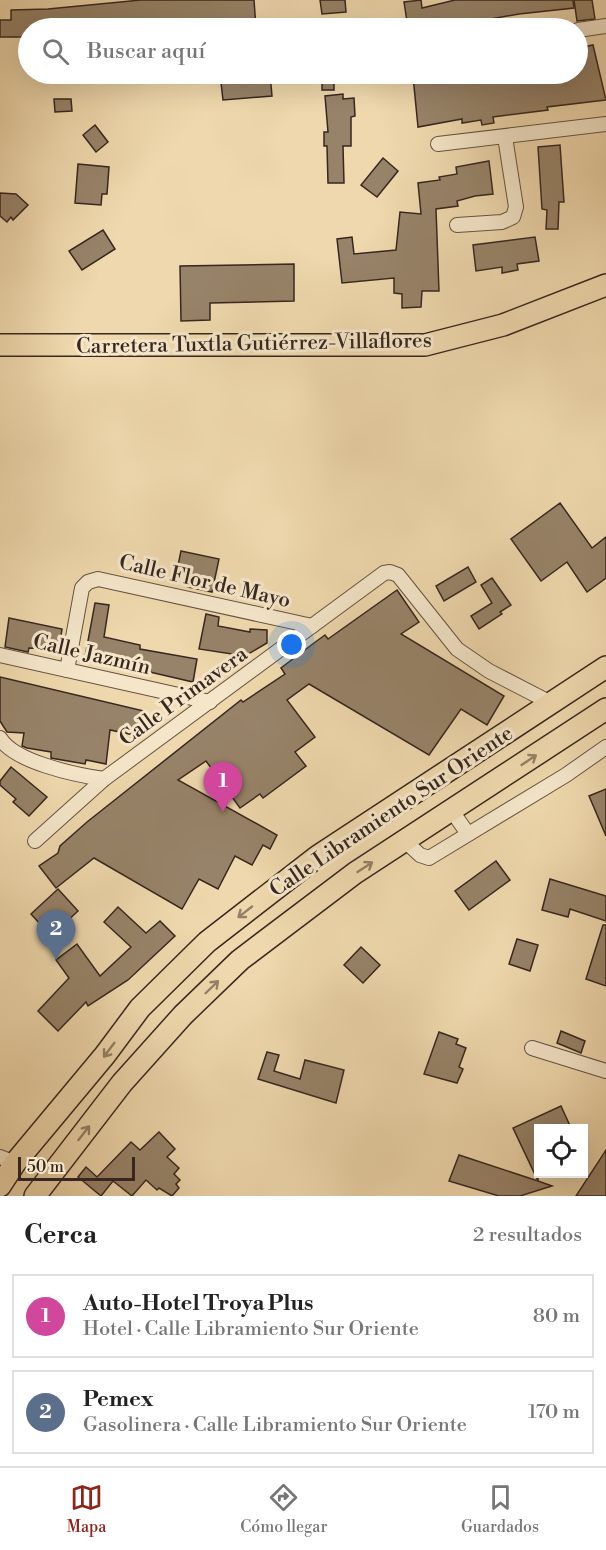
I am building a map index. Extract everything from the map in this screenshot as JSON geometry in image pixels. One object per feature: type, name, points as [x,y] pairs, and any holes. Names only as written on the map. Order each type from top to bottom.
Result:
[{"type":"main road","name":"Carretera Tuxtla Gutiérrez-Villaflores","points":[[0,345],[425,345],[504,325],[606,285]]},
{"type":"main road","name":"Calle Libramiento Sur Oriente","points":[[0,1186],[8,1160],[105,1054],[140,1008],[207,942],[318,856],[606,667]]},
{"type":"main road","name":"Calle Libramiento Sur Oriente","points":[[35,1196],[122,1083],[183,1015],[240,960],[356,873],[606,709]]},
{"type":"street","points":[[588,29],[606,26]]},
{"type":"street","points":[[438,144],[606,124]]},
{"type":"street","points":[[457,225],[502,222],[513,218],[516,207],[505,137]]},
{"type":"street","name":"Calle Primavera","points":[[35,841],[104,779],[384,573],[390,572],[398,575],[457,650],[551,703]]},
{"type":"street","name":"Calle Flor de Mayo","points":[[67,670],[82,588],[88,582],[98,579],[312,626]]},
{"type":"street","name":"Calle Jazmín","points":[[0,655],[210,702]]},
{"type":"street","points":[[0,738],[3,744],[24,758],[104,779]]},
{"type":"street","points":[[405,841],[420,855],[429,858],[566,776],[606,747]]},
{"type":"street","points":[[452,811],[468,834]]},
{"type":"street","points":[[532,1048],[606,1071]]},
{"type":"building","points":[[141,0],[254,0],[255,18],[18,18],[18,37],[0,37],[0,20],[11,20],[11,10],[48,9]]},
{"type":"building","points":[[320,0],[345,0],[346,12],[322,14]]},
{"type":"building","points":[[421,0],[422,8],[455,0],[573,0],[574,8],[497,18],[406,18],[404,2]]},
{"type":"building","points":[[574,0],[592,0],[595,19],[577,18]]},
{"type":"building","points":[[593,45],[606,100],[547,107],[548,110],[493,117],[494,123],[482,125],[481,120],[462,123],[462,119],[418,127],[414,84],[588,84],[588,46]]},
{"type":"building","points":[[221,84],[271,84],[272,96],[223,100]]},
{"type":"building","points":[[322,84],[334,84],[334,90],[322,90]]},
{"type":"building","points":[[343,94],[343,99],[354,98],[355,116],[351,117],[351,146],[343,146],[344,183],[328,183],[327,146],[324,146],[324,132],[328,132],[325,96]]},
{"type":"building","points":[[54,99],[71,99],[72,111],[55,112]]},
{"type":"building","points":[[95,125],[108,142],[96,152],[83,135]]},
{"type":"building","points":[[560,145],[564,202],[559,202],[558,229],[546,229],[547,210],[542,209],[538,147]]},
{"type":"building","points":[[383,158],[398,171],[377,197],[361,185]]},
{"type":"building","points":[[489,161],[493,194],[457,201],[458,206],[436,209],[439,291],[422,291],[421,307],[402,308],[402,294],[394,293],[394,278],[342,283],[337,239],[352,237],[354,254],[396,250],[400,212],[421,214],[418,183],[440,180],[439,177],[457,174],[456,167]]},
{"type":"building","points":[[78,164],[109,167],[107,194],[102,194],[101,205],[75,203]]},
{"type":"building","points":[[0,193],[16,194],[28,205],[13,220],[11,217],[7,222],[0,216]]},
{"type":"building","points":[[103,230],[115,249],[82,270],[69,251]]},
{"type":"building","points":[[535,237],[539,261],[517,264],[518,270],[502,273],[502,267],[476,271],[473,245]]},
{"type":"building","points":[[294,264],[294,301],[210,303],[210,320],[181,321],[180,266]]},
{"type":"building","points":[[560,503],[592,548],[606,537],[606,578],[587,592],[567,562],[541,581],[511,539]]},
{"type":"building","points":[[181,551],[219,559],[212,592],[188,587],[190,573],[177,570]]},
{"type":"building","points":[[468,567],[476,582],[444,601],[436,586]]},
{"type":"building","points":[[492,578],[511,605],[479,629],[471,616],[492,603],[481,585]]},
{"type":"building","points":[[397,590],[419,622],[401,634],[504,696],[487,725],[461,709],[429,755],[309,684],[287,700],[315,737],[295,752],[306,766],[263,798],[260,794],[240,808],[206,761],[178,780],[277,835],[270,849],[263,845],[252,865],[235,856],[218,889],[199,879],[182,909],[94,858],[56,888],[39,866],[58,853],[60,846],[87,822],[241,700],[243,702],[285,674],[281,668],[314,643],[325,635],[328,639]]},
{"type":"building","points":[[95,603],[109,605],[104,637],[140,645],[140,649],[197,659],[193,682],[85,657]]},
{"type":"building","points":[[206,614],[219,617],[218,626],[250,632],[250,629],[267,630],[267,643],[245,656],[199,649]]},
{"type":"building","points":[[9,618],[62,629],[59,650],[29,648],[28,652],[5,647]]},
{"type":"building","points":[[0,677],[144,711],[139,736],[110,730],[106,764],[86,760],[85,764],[51,758],[51,752],[22,746],[24,733],[7,732],[0,721]]},
{"type":"building","points":[[11,767],[47,797],[29,816],[13,802],[16,799],[0,785],[0,781]]},
{"type":"building","points":[[606,789],[606,836],[589,796]]},
{"type":"building","points":[[496,861],[510,880],[469,910],[455,891]]},
{"type":"building","points":[[550,879],[606,896],[606,921],[570,909],[568,917],[542,910]]},
{"type":"building","points":[[58,889],[78,911],[51,936],[31,914]]},
{"type":"building","points":[[118,907],[146,933],[160,921],[175,936],[128,980],[88,1006],[86,1002],[58,1031],[38,1011],[69,978],[56,960],[77,944],[100,976],[131,947],[104,922]]},
{"type":"building","points":[[603,925],[606,925],[606,986],[586,979]]},
{"type":"building","points":[[517,939],[538,945],[530,971],[509,964]]},
{"type":"building","points":[[361,947],[380,965],[363,983],[344,965]]},
{"type":"building","points":[[561,1031],[585,1041],[581,1053],[557,1043]]},
{"type":"building","points":[[439,1032],[458,1039],[456,1044],[466,1048],[459,1067],[463,1069],[457,1083],[424,1074]]},
{"type":"building","points":[[267,1052],[279,1055],[274,1071],[300,1079],[305,1060],[344,1070],[336,1103],[258,1079]]},
{"type":"building","points":[[561,1106],[569,1124],[534,1124],[534,1173],[513,1128]]},
{"type":"building","points":[[159,1132],[175,1149],[167,1157],[179,1168],[174,1174],[180,1180],[176,1184],[179,1188],[172,1196],[159,1188],[157,1190],[146,1180],[132,1196],[113,1181],[101,1196],[78,1177],[86,1167],[97,1177],[131,1142],[140,1150]]},
{"type":"building","points":[[606,1150],[606,1196],[576,1196]]},
{"type":"building","points":[[459,1155],[552,1186],[520,1196],[499,1196],[449,1181]]},
{"type":"place","name":"Auto-Hotel Troya Plus","points":[[223,812]]},
{"type":"place","name":"Pemex","points":[[56,960]]}]
